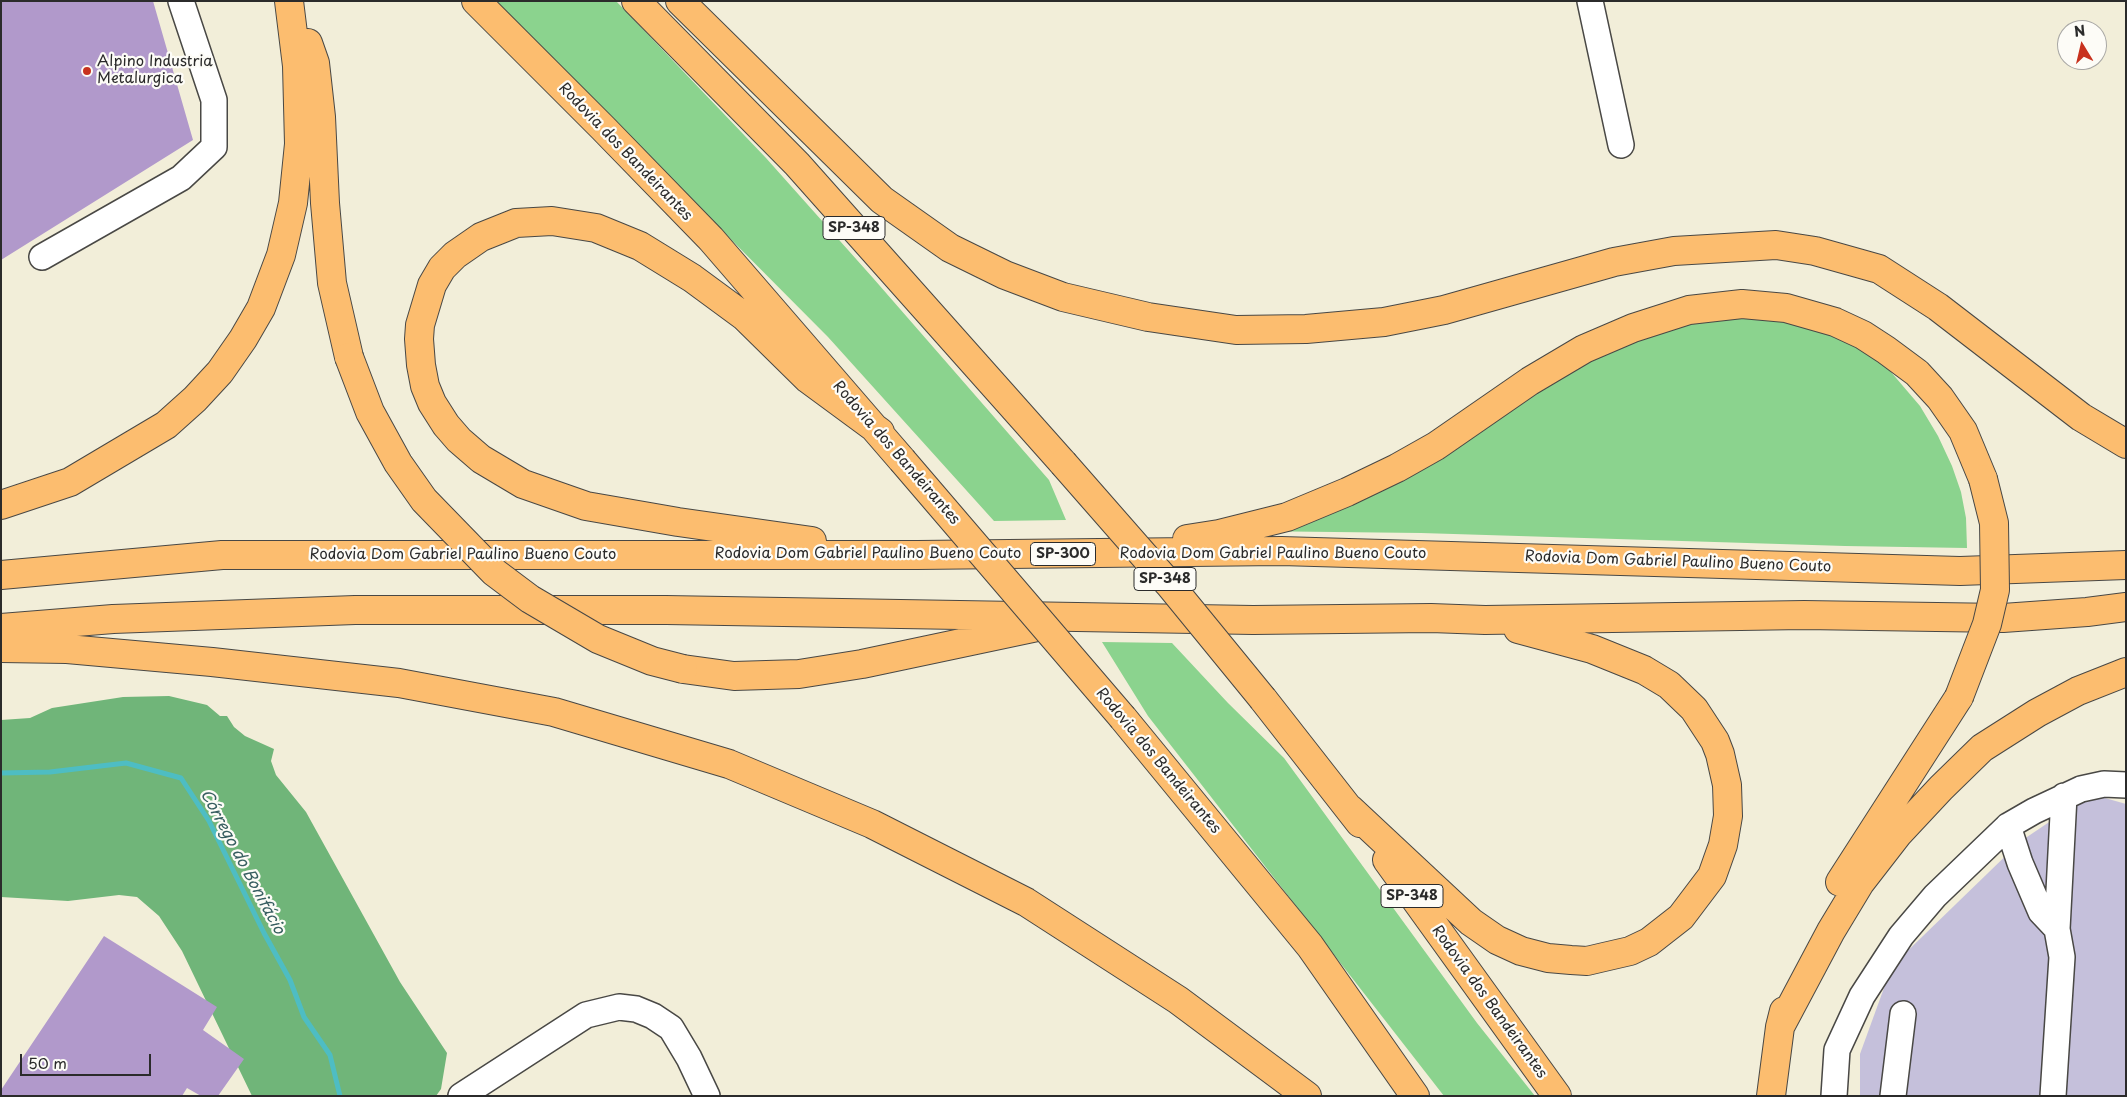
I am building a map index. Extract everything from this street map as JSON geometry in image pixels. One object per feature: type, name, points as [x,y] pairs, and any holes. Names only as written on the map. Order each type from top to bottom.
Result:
[{"type":"highway","points":[[1,504],[70,482],[166,425],[195,399],[220,372],[243,339],[261,308],[281,255],[293,203],[299,144],[297,66],[289,1]]},
{"type":"highway","points":[[293,1],[315,63],[323,141],[332,283],[349,357],[370,412],[398,463],[424,500],[494,572],[538,604],[598,639],[645,659],[683,669],[734,676],[799,674],[862,664],[1089,616]]},
{"type":"highway","name":"Rodovia dos Bandeirantes","points":[[476,1],[711,239],[880,432],[1123,718],[1310,946],[1415,1096]]},
{"type":"highway","name":"Rodovia dos Bandeirantes","points":[[636,1],[797,164],[1169,584],[1350,809],[1475,985],[1557,1096]]},
{"type":"highway","points":[[680,1],[882,200],[950,248],[1005,275],[1064,297],[1148,318],[1236,330],[1306,329],[1384,322],[1444,310],[1614,262],[1665,253],[1776,245],[1815,251],[1880,269],[1938,306],[2081,417],[2126,444]]},
{"type":"highway","points":[[880,432],[808,379],[745,317],[692,278],[640,246],[596,228],[552,221],[516,223],[481,237],[455,255],[442,268],[432,286],[420,325],[420,365],[425,386],[432,403],[459,440],[481,459],[523,484],[586,506],[668,521],[918,555]]},
{"type":"highway","points":[[1068,554],[1219,534],[1286,517],[1347,492],[1397,468],[1436,446],[1530,381],[1584,349],[1633,328],[1689,310],[1742,304],[1786,308],[1835,322],[1863,335],[1886,350],[1917,374],[1940,398],[1963,431],[1984,479],[1994,523],[1995,590],[1987,624],[1959,697],[1841,880],[1794,975],[1780,1027],[1771,1096]]},
{"type":"highway","name":"Rodovia Dom Gabriel Paulino Bueno Couto","points":[[1,575],[222,555],[918,555],[1281,551],[1960,571],[2126,565]]},
{"type":"highway","points":[[1,628],[132,618],[355,610],[666,610],[1253,620],[1430,618],[1485,620],[1804,615],[2003,618],[2087,612],[2126,607]]},
{"type":"highway","points":[[1350,809],[1471,922],[1497,940],[1521,951],[1548,958],[1587,961],[1630,951],[1649,942],[1665,931],[1681,917],[1696,899],[1712,876],[1723,846],[1728,816],[1727,785],[1720,754],[1694,708],[1668,685],[1644,670],[1592,649],[1485,620]]},
{"type":"highway","points":[[1,648],[96,652],[399,683],[554,712],[729,764],[872,824],[1026,902],[1178,1000],[1307,1096]]},
{"type":"highway","points":[[1780,1027],[1831,931],[1860,883],[1898,834],[1941,788],[1982,748],[2078,691],[2126,672]]},
{"type":"street","points":[[42,258],[181,178],[214,147],[214,100],[180,1]]},
{"type":"street","points":[[1590,1],[1621,145]]},
{"type":"street","points":[[1834,1096],[1837,1050],[1862,996],[1901,936],[1935,896],[2008,826],[2064,796],[2089,787],[2104,784],[2126,785]]},
{"type":"street","points":[[2053,1096],[2062,957],[2057,929],[2064,796]]},
{"type":"street","points":[[2008,826],[2020,863],[2041,912],[2057,929]]},
{"type":"street","points":[[461,1096],[586,1015],[619,1007],[636,1009],[653,1016],[671,1028],[689,1058],[707,1096]]},
{"type":"street","points":[[1893,1096],[1904,1014]]},
{"type":"shaded area","points":[[2091,794],[2126,804],[2126,1096],[1860,1096],[1860,1054],[1892,966],[2021,841]]},
{"type":"green space","points":[[494,1],[616,1],[766,158],[1049,480],[1066,520],[994,521],[828,337]]},
{"type":"green space","points":[[1709,311],[1820,323],[1885,365],[1920,406],[1938,436],[1952,466],[1961,492],[1966,518],[1967,548],[1421,533],[1248,531],[1558,370]]},
{"type":"green space","points":[[1102,642],[1172,643],[1228,703],[1284,758],[1477,1023],[1535,1096],[1444,1096],[1148,716]]},
{"type":"green space","points":[[169,696],[207,705],[220,716],[227,716],[234,727],[245,736],[274,749],[271,761],[276,775],[306,812],[400,982],[447,1053],[441,1089],[436,1096],[252,1096],[182,951],[159,916],[137,897],[119,895],[68,901],[1,897],[1,720],[30,718],[52,708],[123,697]]},
{"type":"building","name":"Alpino Industria Metalurgica","points":[[1,1],[153,1],[193,140],[1,260]]},
{"type":"building","points":[[104,936],[217,1007],[203,1030],[244,1059],[218,1096],[201,1096],[187,1088],[182,1096],[1,1096],[1,1090]]},
{"type":"waterway","name":"Córrego do Bonifácio","points":[[1,773],[50,772],[126,763],[181,778],[209,821],[264,933],[290,980],[304,1017],[330,1055],[340,1096]]},
{"type":"place","name":"Alpino Industria Metalurgica","points":[[87,71]]}]
